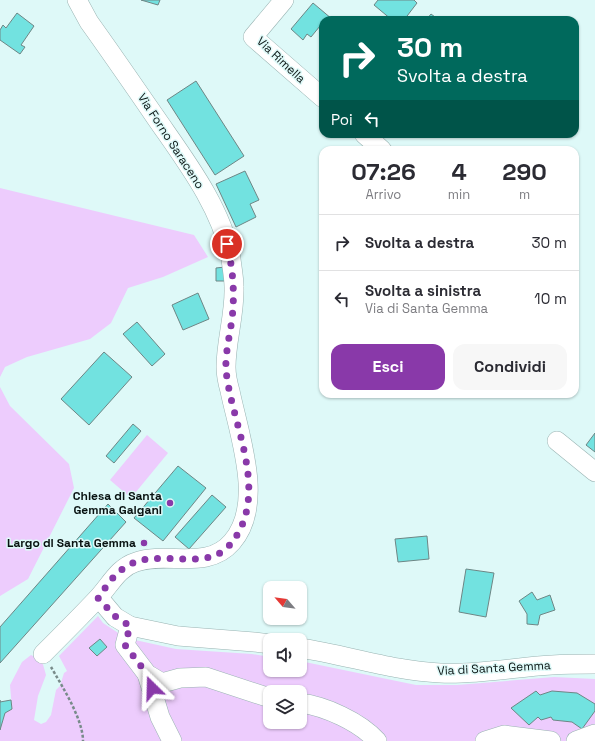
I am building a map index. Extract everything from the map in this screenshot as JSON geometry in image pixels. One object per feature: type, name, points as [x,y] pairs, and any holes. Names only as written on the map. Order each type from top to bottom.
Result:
[{"type":"street","name":"Via Forno Saraceno","points":[[43,654],[98,598],[119,572],[131,564],[156,558],[202,559],[214,556],[223,551],[233,541],[241,528],[246,513],[248,498],[248,474],[226,369],[234,287],[230,258],[222,230],[210,203],[188,164],[90,22],[77,0]]},
{"type":"street","name":"Via Rimella","points":[[284,0],[253,37],[319,95]]},
{"type":"street","points":[[368,138],[378,146]]},
{"type":"street","points":[[557,441],[595,472]]},
{"type":"street","points":[[98,598],[116,617],[130,626],[178,636],[263,643]]},
{"type":"street","points":[[130,626],[125,645],[147,674],[160,717],[172,741]]},
{"type":"street","name":"Via di Santa Gemma","points":[[307,649],[381,665],[440,673],[510,669],[553,664],[595,664]]},
{"type":"street","points":[[147,674],[162,683],[180,678],[206,677],[263,696]]},
{"type":"street","points":[[307,705],[342,717],[357,725],[377,741]]},
{"type":"street","points":[[576,741],[595,734]]},
{"type":"street","points":[[485,741],[504,735],[551,741]]},
{"type":"path","points":[[43,654],[71,701],[83,734],[82,741]]},
{"type":"shaded area","points":[[0,188],[194,235],[208,257],[163,277],[128,288],[111,323],[90,339],[27,357],[5,367],[0,377]]},
{"type":"shaded area","points":[[0,387],[10,406],[69,464],[74,488],[28,579],[0,596]]},
{"type":"shaded area","points":[[147,435],[168,453],[131,498],[110,480]]},
{"type":"shaded area","points":[[98,616],[103,623],[126,638],[176,649],[263,656],[263,677],[307,677],[307,662],[416,685],[457,685],[554,677],[595,679],[595,741],[0,741],[0,730],[5,713],[12,709],[10,685],[22,662],[31,655],[42,661],[46,675],[38,696],[34,720],[41,724],[46,722],[51,715],[56,690],[60,686],[64,673],[67,671],[59,656]]},
{"type":"building","points":[[141,0],[160,0],[158,5]]},
{"type":"building","points":[[378,0],[414,0],[417,3],[407,16],[387,16],[374,5]]},
{"type":"building","points":[[313,3],[328,16],[319,16],[319,27],[311,37],[307,34],[303,40],[291,29]]},
{"type":"building","points":[[17,13],[34,26],[21,45],[25,47],[20,54],[0,40],[0,30],[3,25],[6,28]]},
{"type":"building","points":[[196,81],[244,156],[215,175],[167,100]]},
{"type":"building","points":[[245,171],[259,200],[250,204],[256,217],[236,227],[216,184]]},
{"type":"building","points":[[225,267],[226,281],[216,281],[216,268]]},
{"type":"building","points":[[198,293],[209,319],[183,330],[172,305]]},
{"type":"building","points":[[137,322],[165,354],[152,366],[123,334]]},
{"type":"building","points":[[104,352],[132,377],[89,425],[61,399]]},
{"type":"building","points":[[133,424],[141,431],[114,463],[106,456]]},
{"type":"building","points":[[595,433],[595,452],[586,445]]},
{"type":"building","name":"Chiesa di Santa Gemma Galgani","points":[[178,466],[206,488],[163,541],[134,518]]},
{"type":"building","points":[[212,495],[226,507],[189,549],[175,537]]},
{"type":"building","points":[[108,504],[126,522],[0,663],[0,627]]},
{"type":"building","points":[[427,536],[429,559],[398,562],[395,539]]},
{"type":"building","points":[[466,569],[494,573],[486,617],[459,612]]},
{"type":"building","points":[[532,592],[537,600],[550,595],[555,610],[540,615],[538,625],[527,624],[527,614],[519,601]]},
{"type":"building","points":[[100,639],[107,647],[97,656],[89,648]]},
{"type":"building","points":[[536,691],[540,695],[552,691],[577,693],[595,704],[595,711],[582,729],[572,722],[553,720],[551,717],[541,720],[538,717],[529,725],[511,708]]},
{"type":"building","points":[[11,700],[12,709],[5,713],[0,730],[0,702]]},
{"type":"place","name":"Chiesa di Santa Gemma Galgani","points":[[170,503]]},
{"type":"place","name":"Largo di Santa Gemma","points":[[144,543]]},
{"type":"route","points":[[152,688],[147,674],[125,645],[130,626],[112,614],[98,598],[115,575],[123,568],[131,564],[150,559],[202,559],[214,556],[223,551],[233,541],[241,528],[246,513],[248,498],[248,474],[226,369],[234,287],[227,244]]}]
